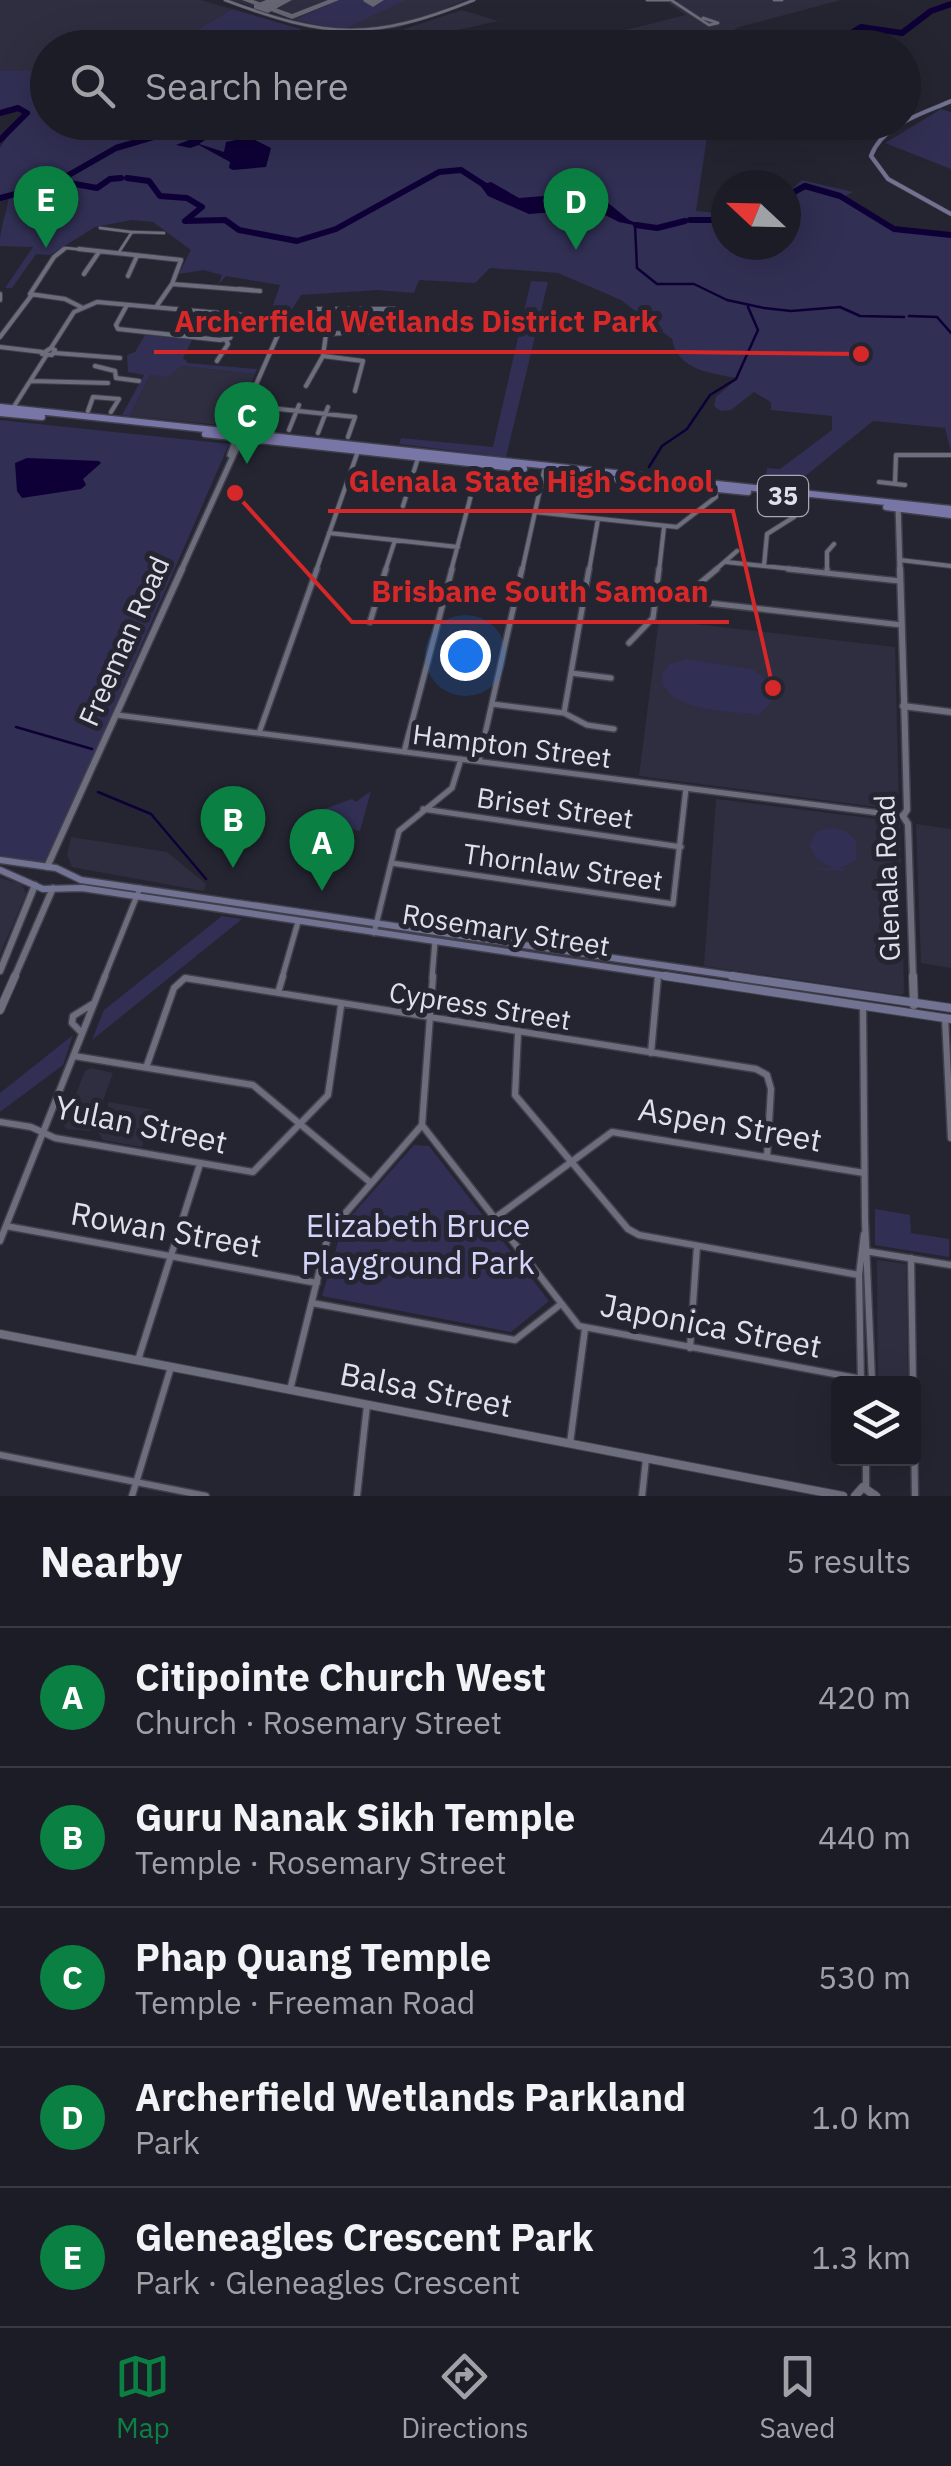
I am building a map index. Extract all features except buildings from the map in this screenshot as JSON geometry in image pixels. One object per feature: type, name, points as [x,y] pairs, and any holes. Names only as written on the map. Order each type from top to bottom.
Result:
[{"type":"main road","points":[[921,116],[951,101]]},
{"type":"main road","points":[[880,140],[871,156],[888,179],[951,214]]},
{"type":"main road","name":"35","points":[[0,410],[951,512]]},
{"type":"main road","name":"35","points":[[239,435],[480,465],[715,486]]},
{"type":"main road","name":"Rosemary Street","points":[[0,860],[60,871],[72,878],[138,893]]},
{"type":"main road","points":[[35,883],[45,868]]},
{"type":"main road","name":"Rosemary Street","points":[[0,870],[43,889],[138,893],[948,1019]]},
{"type":"main road","points":[[54,887],[61,880],[60,871]]},
{"type":"main road","name":"Rosemary Street","points":[[240,908],[298,922],[375,928]]},
{"type":"main road","name":"Rosemary Street","points":[[436,938],[951,1008]]},
{"type":"street","points":[[225,0],[268,17],[324,30]]},
{"type":"street","points":[[398,30],[474,0]]},
{"type":"street","points":[[647,0],[670,0],[703,18]]},
{"type":"street","points":[[774,0],[782,0]]},
{"type":"street","points":[[100,228],[164,234]]},
{"type":"street","points":[[119,252],[132,232]]},
{"type":"street","points":[[0,337],[61,250],[181,260],[172,284],[156,307]]},
{"type":"street","points":[[77,276],[86,276],[98,252]]},
{"type":"street","points":[[128,276],[137,256]]},
{"type":"street","points":[[172,284],[240,289]]},
{"type":"street","points":[[31,296],[65,299],[81,307],[100,302],[264,318],[280,330],[307,328],[326,334],[377,334]]},
{"type":"street","points":[[116,328],[128,304]]},
{"type":"street","points":[[53,350],[81,307]]},
{"type":"street","points":[[307,328],[309,313],[316,309],[398,309]]},
{"type":"street","points":[[217,361],[242,315]]},
{"type":"street","points":[[108,330],[226,340]]},
{"type":"street","points":[[239,435],[249,420],[249,401],[280,330]]},
{"type":"street","points":[[306,386],[323,356],[326,334]]},
{"type":"street","points":[[0,346],[44,354],[53,350],[120,358]]},
{"type":"street","points":[[12,411],[44,354]]},
{"type":"street","points":[[323,356],[365,362],[354,390]]},
{"type":"street","points":[[95,366],[115,371],[116,378]]},
{"type":"street","points":[[30,381],[138,381]]},
{"type":"street","points":[[107,396],[108,384]]},
{"type":"street","points":[[88,410],[92,396],[107,396],[119,399],[111,412]]},
{"type":"street","points":[[249,401],[261,401],[270,408]]},
{"type":"street","points":[[318,433],[328,407]]},
{"type":"street","points":[[257,426],[264,410],[270,408],[356,414],[348,437]]},
{"type":"street","points":[[289,430],[298,408]]},
{"type":"street","name":"Freeman Road","points":[[45,868],[239,435]]},
{"type":"street","points":[[259,733],[358,451]]},
{"type":"street","points":[[896,483],[896,456],[951,455]]},
{"type":"street","points":[[403,506],[418,458]]},
{"type":"street","points":[[404,752],[480,465]]},
{"type":"street","points":[[479,762],[544,471]]},
{"type":"street","points":[[879,482],[905,484]]},
{"type":"street","points":[[534,512],[679,526],[715,499],[715,486]]},
{"type":"street","name":"Glenala Road","points":[[898,506],[906,741],[907,810],[903,816],[908,824],[914,1014]]},
{"type":"street","points":[[764,566],[767,534],[794,517]]},
{"type":"street","points":[[564,713],[598,519]]},
{"type":"street","points":[[629,644],[653,618],[664,526]]},
{"type":"street","points":[[329,533],[458,547]]},
{"type":"street","points":[[370,622],[395,540]]},
{"type":"street","points":[[827,573],[827,552],[834,544]]},
{"type":"street","points":[[695,601],[698,584],[737,552]]},
{"type":"street","points":[[900,560],[951,566]]},
{"type":"street","points":[[726,562],[900,581]]},
{"type":"street","points":[[655,597],[902,625]]},
{"type":"street","points":[[363,612],[373,614]]},
{"type":"street","points":[[572,673],[611,678]]},
{"type":"street","points":[[492,704],[564,713],[587,725],[614,729]]},
{"type":"street","points":[[905,706],[951,712]]},
{"type":"street","name":"Hampton Street","points":[[116,714],[903,816]]},
{"type":"street","points":[[375,928],[402,825],[456,782],[461,759]]},
{"type":"street","name":"Thornlaw Street","points":[[391,863],[667,904],[676,900],[686,788]]},
{"type":"street","name":"Briset Street","points":[[423,809],[681,846]]},
{"type":"street","name":"Freeman Road","points":[[59,844],[60,871]]},
{"type":"street","points":[[0,972],[35,883]]},
{"type":"street","points":[[0,1010],[54,887]]},
{"type":"street","points":[[0,1240],[138,893]]},
{"type":"street","points":[[278,993],[298,922]]},
{"type":"street","points":[[18,934],[32,936]]},
{"type":"street","points":[[290,1390],[332,1226],[422,1125],[436,938]]},
{"type":"street","points":[[651,1053],[658,976]]},
{"type":"street","name":"Cypress Street","points":[[148,1065],[174,988],[185,978],[756,1069],[767,1075],[771,1089],[767,1157]]},
{"type":"street","points":[[863,995],[865,1221],[872,1376]]},
{"type":"street","points":[[82,1033],[72,1023],[73,1016],[94,1003]]},
{"type":"street","name":"Yulan Street","points":[[0,1122],[253,1172],[329,1091],[341,1004]]},
{"type":"street","points":[[948,1019],[951,1138]]},
{"type":"street","points":[[518,1033],[515,1096],[628,1229],[639,1235],[859,1274]]},
{"type":"street","points":[[74,1056],[253,1085],[371,1183]]},
{"type":"street","name":"Japonica Street","points":[[422,1125],[584,1329],[831,1376]]},
{"type":"street","name":"Aspen Street","points":[[495,1218],[612,1132],[864,1173]]},
{"type":"street","points":[[138,1360],[200,1164]]},
{"type":"street","name":"Rowan Street","points":[[6,1226],[317,1284]]},
{"type":"street","points":[[690,1348],[696,1245]]},
{"type":"street","points":[[866,1251],[951,1265]]},
{"type":"street","points":[[861,1376],[859,1274],[866,1251]]},
{"type":"street","points":[[911,1258],[912,1376]]},
{"type":"street","points":[[312,1303],[515,1340],[561,1304]]},
{"type":"street","points":[[570,1442],[584,1329]]},
{"type":"street","name":"Balsa Street","points":[[0,1334],[844,1496]]},
{"type":"street","points":[[132,1496],[171,1366]]},
{"type":"street","points":[[357,1496],[367,1404]]},
{"type":"street","points":[[0,1454],[206,1496]]},
{"type":"street","points":[[642,1496],[646,1458]]},
{"type":"street","points":[[866,1466],[866,1487],[876,1496]]},
{"type":"street","points":[[915,1466],[915,1496]]},
{"type":"street","points":[[855,1496],[859,1488],[866,1487]]},
{"type":"shaded area","points":[[0,0],[200,0],[232,9],[197,30],[30,30],[30,71],[0,71]]},
{"type":"shaded area","points":[[231,0],[466,0],[398,28],[334,30]]},
{"type":"shaded area","points":[[841,0],[734,30],[626,30],[686,15],[668,3]]},
{"type":"shaded area","points":[[462,10],[498,21],[457,30],[402,30]]},
{"type":"shaded area","points":[[205,140],[199,144],[224,152],[226,142],[255,140],[271,148],[266,167],[233,170],[229,168],[230,162],[199,145],[176,145]]},
{"type":"shaded area","points":[[491,182],[519,198],[556,195],[567,200],[607,202],[629,220],[648,228],[619,222],[593,209],[529,214],[488,196],[480,185]]},
{"type":"shaded area","points":[[182,366],[255,374],[231,426],[130,416],[150,375]]},
{"type":"shaded area","points":[[27,458],[101,463],[83,479],[86,485],[81,489],[22,498],[17,491],[15,463]]},
{"type":"shaded area","points":[[659,620],[895,647],[899,810],[639,776]]},
{"type":"shaded area","points":[[716,799],[900,822],[904,993],[704,966]]},
{"type":"shaded area","points":[[916,824],[951,829],[951,968],[921,963]]},
{"type":"shaded area","points":[[71,837],[167,852],[206,884],[204,891],[72,867],[67,855]]},
{"type":"shaded area","points":[[0,878],[21,884],[26,894],[0,954]]},
{"type":"shaded area","points":[[91,1068],[113,1073],[92,1131],[66,1129],[64,1125],[85,1071]]},
{"type":"shaded area","points":[[109,1102],[154,1110],[142,1147],[103,1140],[98,1132]]},
{"type":"shaded area","points":[[877,1260],[906,1264],[908,1376],[878,1376]]},
{"type":"green space","points":[[337,0],[406,0],[342,30],[296,20]]},
{"type":"green space","points":[[232,9],[301,29],[299,30],[197,30]]},
{"type":"green space","points":[[0,71],[30,71],[30,112],[19,107],[0,111]]},
{"type":"green space","points":[[941,109],[951,112],[951,169],[885,143],[921,140],[921,121]]},
{"type":"green space","points":[[30,112],[30,140],[706,140],[696,211],[711,212],[711,260],[801,260],[802,180],[853,192],[845,196],[889,227],[951,237],[951,452],[945,428],[873,421],[793,486],[765,483],[767,468],[780,469],[832,430],[832,416],[771,410],[771,402],[754,392],[731,410],[721,411],[714,406],[716,397],[738,378],[688,364],[672,339],[621,300],[558,273],[490,268],[475,283],[419,280],[414,293],[377,290],[301,295],[283,324],[270,314],[280,285],[226,276],[218,285],[222,275],[203,270],[179,274],[191,250],[153,222],[132,220],[95,227],[50,255],[36,254],[12,288],[5,288],[33,247],[0,246],[9,194],[0,195],[0,148]]},
{"type":"green space","points":[[531,281],[548,282],[506,457],[399,444],[401,438],[493,447]]},
{"type":"green space","points":[[145,335],[192,340],[183,358],[188,363],[257,369],[255,374],[182,366],[167,377],[150,375],[130,416],[122,415],[144,375],[128,372],[127,355],[135,352]]},
{"type":"green space","points":[[0,420],[229,444],[49,858],[43,863],[0,858]]},
{"type":"green space","points":[[686,659],[752,669],[773,685],[774,699],[759,715],[685,703],[664,687],[662,674],[670,664]]},
{"type":"green space","points":[[371,791],[360,831],[308,820],[310,814],[352,799],[356,802]]},
{"type":"green space","points":[[833,828],[847,832],[856,841],[856,860],[840,868],[846,871],[805,869],[833,868],[817,859],[809,846],[817,831]]},
{"type":"green space","points":[[222,916],[242,919],[92,1040],[104,1010]]},
{"type":"green space","points":[[73,1035],[63,1065],[0,1112],[0,1093]]},
{"type":"green space","name":"Elizabeth Bruce Playground Park","points":[[414,1145],[429,1146],[549,1301],[511,1332],[322,1296],[343,1225]]},
{"type":"green space","points":[[875,1209],[910,1215],[911,1233],[949,1239],[949,1257],[875,1245]]},
{"type":"waterway","points":[[906,30],[931,11],[951,4]]},
{"type":"waterway","points":[[856,30],[882,30]]},
{"type":"waterway","points":[[0,113],[18,108],[27,113],[0,140]]},
{"type":"waterway","points":[[58,181],[116,148],[143,140]]},
{"type":"waterway","points":[[127,178],[149,181],[160,196],[187,198],[202,207],[185,221],[225,220],[239,230],[297,241],[336,229],[439,172],[461,170],[492,190]]},
{"type":"waterway","points":[[58,181],[97,188],[110,179],[121,178]]},
{"type":"waterway","points":[[0,198],[58,181]]},
{"type":"waterway","points":[[801,188],[840,196],[894,229],[951,235]]},
{"type":"waterway","points":[[690,220],[711,220]]},
{"type":"waterway","points":[[636,225],[657,228],[685,221]]},
{"type":"waterway","points":[[635,225],[637,268],[657,284],[694,284],[727,300],[764,308],[791,311],[840,307],[860,316],[904,317]]},
{"type":"waterway","points":[[649,467],[662,446],[687,429],[710,395],[736,379],[758,330],[748,307]]},
{"type":"waterway","points":[[909,316],[937,317],[951,333]]},
{"type":"waterway","points":[[16,727],[92,749]]},
{"type":"waterway","points":[[98,792],[151,814],[206,879]]},
{"type":"taxiway","points":[[246,0],[292,17],[335,0]]},
{"type":"runway","points":[[261,9],[282,0]]},
{"type":"place","name":"Gleneagles Crescent Park","points":[[46,248]]},
{"type":"place","name":"Archerfield Wetlands Parkland","points":[[576,250]]},
{"type":"place","name":"Archerfield Wetlands District Park","points":[[861,354]]},
{"type":"place","name":"Phap Quang Temple","points":[[247,464]]},
{"type":"place","name":"Brisbane South Samoan","points":[[235,493]]},
{"type":"place","name":"Glenala State High School","points":[[773,688]]},
{"type":"place","name":"Guru Nanak Sikh Temple","points":[[233,868]]},
{"type":"place","name":"Citipointe Church West","points":[[322,891]]}]
